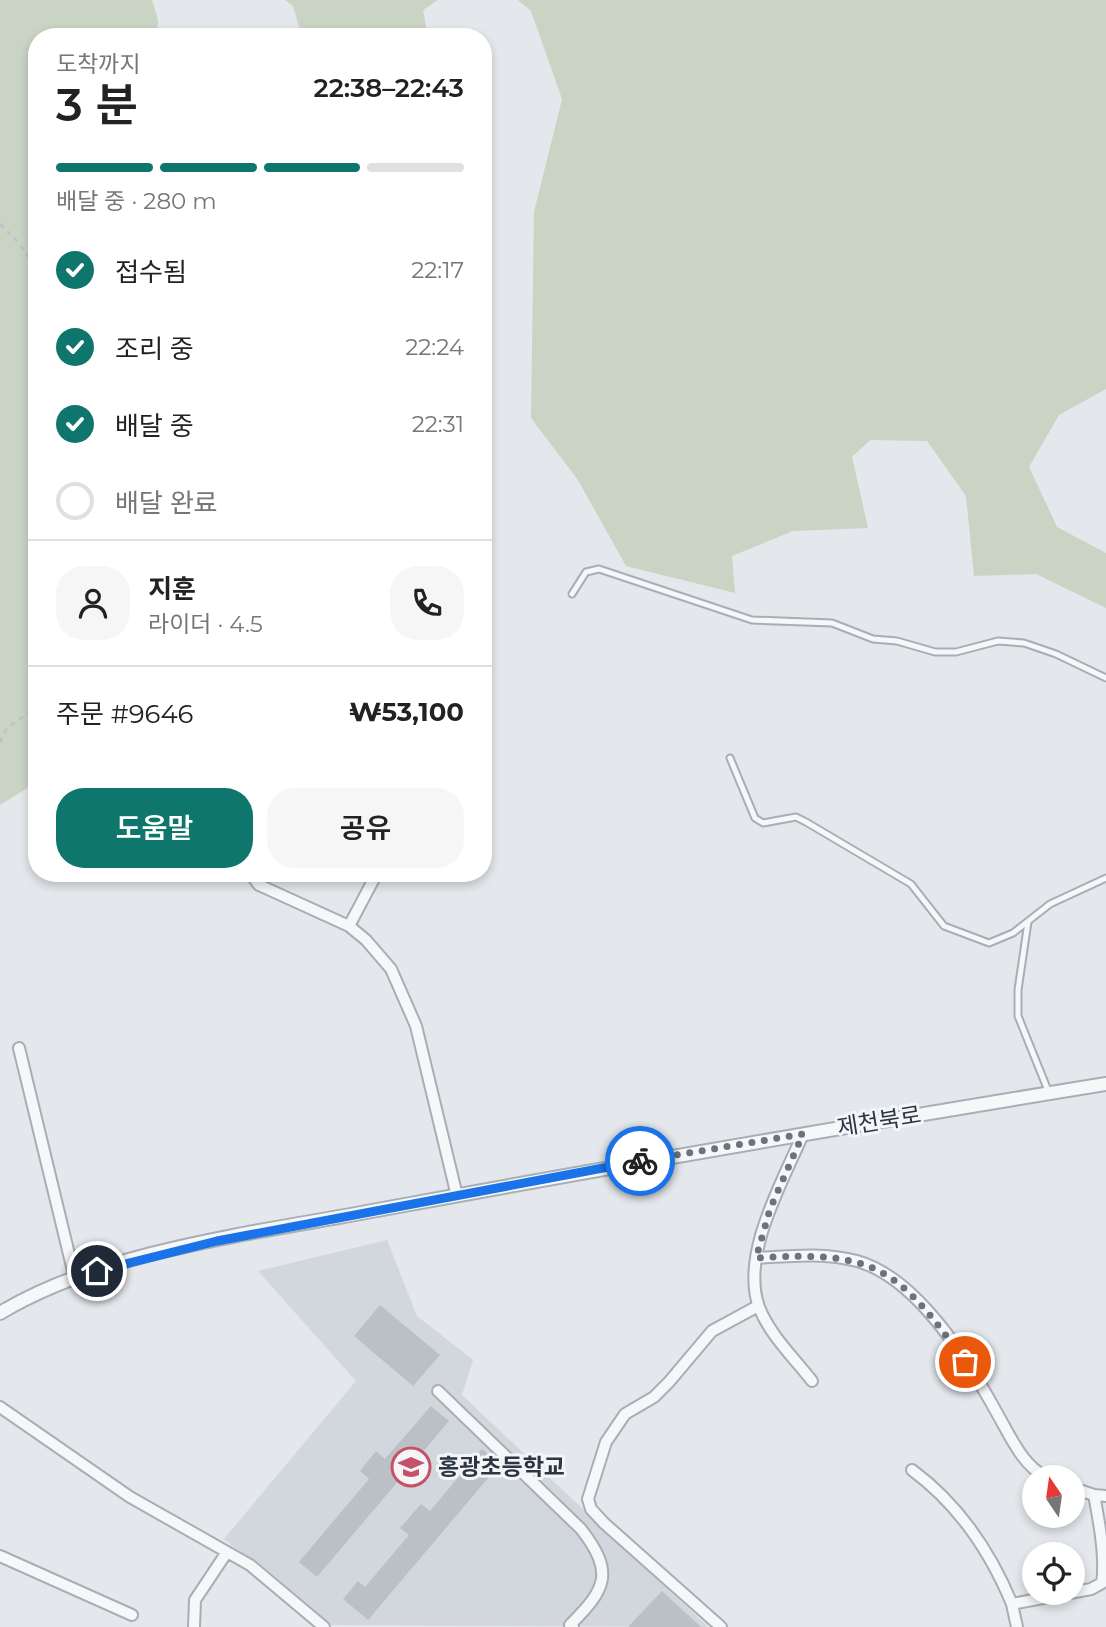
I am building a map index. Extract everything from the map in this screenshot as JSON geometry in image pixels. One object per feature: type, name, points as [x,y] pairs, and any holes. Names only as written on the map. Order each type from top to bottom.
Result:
[{"type":"street","points":[[257,882],[349,926],[366,940],[391,969],[416,1026],[457,1196]]},
{"type":"street","points":[[349,926],[372,882]]},
{"type":"street","points":[[19,1048],[75,1279]]},
{"type":"street","name":"제천북로","points":[[0,1313],[118,1263],[217,1241],[803,1134],[1106,1084]]},
{"type":"street","points":[[803,1134],[770,1209],[756,1258],[758,1306],[769,1326],[812,1381]]},
{"type":"street","points":[[756,1258],[815,1255],[858,1261],[894,1278],[916,1297],[940,1327],[1031,1465]]},
{"type":"street","points":[[721,1627],[604,1524],[587,1499],[606,1442],[625,1415],[654,1397],[712,1331],[758,1306]]},
{"type":"street","points":[[438,1391],[581,1529],[593,1544],[602,1571],[601,1586],[596,1598],[570,1626]]},
{"type":"street","points":[[0,1407],[130,1497],[250,1565],[324,1627]]},
{"type":"street","points":[[912,1470],[949,1501],[966,1521],[1003,1584],[1012,1604],[1017,1627]]},
{"type":"street","points":[[1085,1493],[1106,1496]]},
{"type":"street","points":[[1012,1604],[1091,1588],[1102,1583],[1105,1575],[1104,1549],[1094,1496]]},
{"type":"street","points":[[194,1627],[195,1600],[227,1552]]},
{"type":"street","points":[[0,1556],[132,1615]]},
{"type":"lane","points":[[572,594],[586,572],[599,569],[752,620],[818,621],[873,639],[897,641],[935,652],[956,652],[998,641],[1024,643],[1056,654],[1106,678]]},
{"type":"lane","points":[[730,758],[755,818],[763,823],[796,817],[806,822],[911,884],[944,926],[989,943],[1006,937],[1050,904],[1106,878]]},
{"type":"lane","points":[[1028,922],[1018,990],[1018,1016],[1049,1093]]},
{"type":"path","points":[[0,224],[28,256]]},
{"type":"path","points":[[0,742],[7,728],[28,713]]},
{"type":"shaded area","name":"홍광초등학교","points":[[387,1240],[417,1316],[473,1360],[462,1395],[708,1627],[332,1625],[224,1539],[356,1381],[258,1271]]},
{"type":"green space","points":[[0,0],[152,0],[158,28],[28,28],[28,788],[0,805]]},
{"type":"green space","points":[[285,0],[438,0],[423,10],[426,28],[299,28],[293,6]]},
{"type":"green space","points":[[518,0],[1106,0],[1106,389],[1059,415],[1029,467],[1057,527],[1106,553],[1106,608],[1036,574],[974,576],[966,496],[927,441],[870,440],[852,457],[868,528],[793,531],[732,556],[735,593],[626,566],[578,480],[531,418],[534,212],[562,99],[531,11]]},
{"type":"building","points":[[380,1305],[440,1355],[413,1386],[354,1336]]},
{"type":"building","points":[[431,1406],[449,1421],[317,1577],[299,1562],[369,1479],[360,1471],[376,1451],[385,1459]]},
{"type":"building","points":[[482,1449],[500,1464],[368,1620],[343,1599],[358,1581],[365,1587],[409,1535],[400,1528],[421,1504],[430,1511]]},
{"type":"building","points":[[662,1591],[701,1627],[628,1627]]},
{"type":"way so far","points":[[640,1161],[803,1134],[770,1209],[756,1258],[815,1255],[858,1261],[894,1278],[916,1297],[965,1362]]},
{"type":"place","name":"홍광초등학교","points":[[411,1467]]},
{"type":"route","points":[[97,1271],[118,1263],[217,1241],[640,1161]]}]
